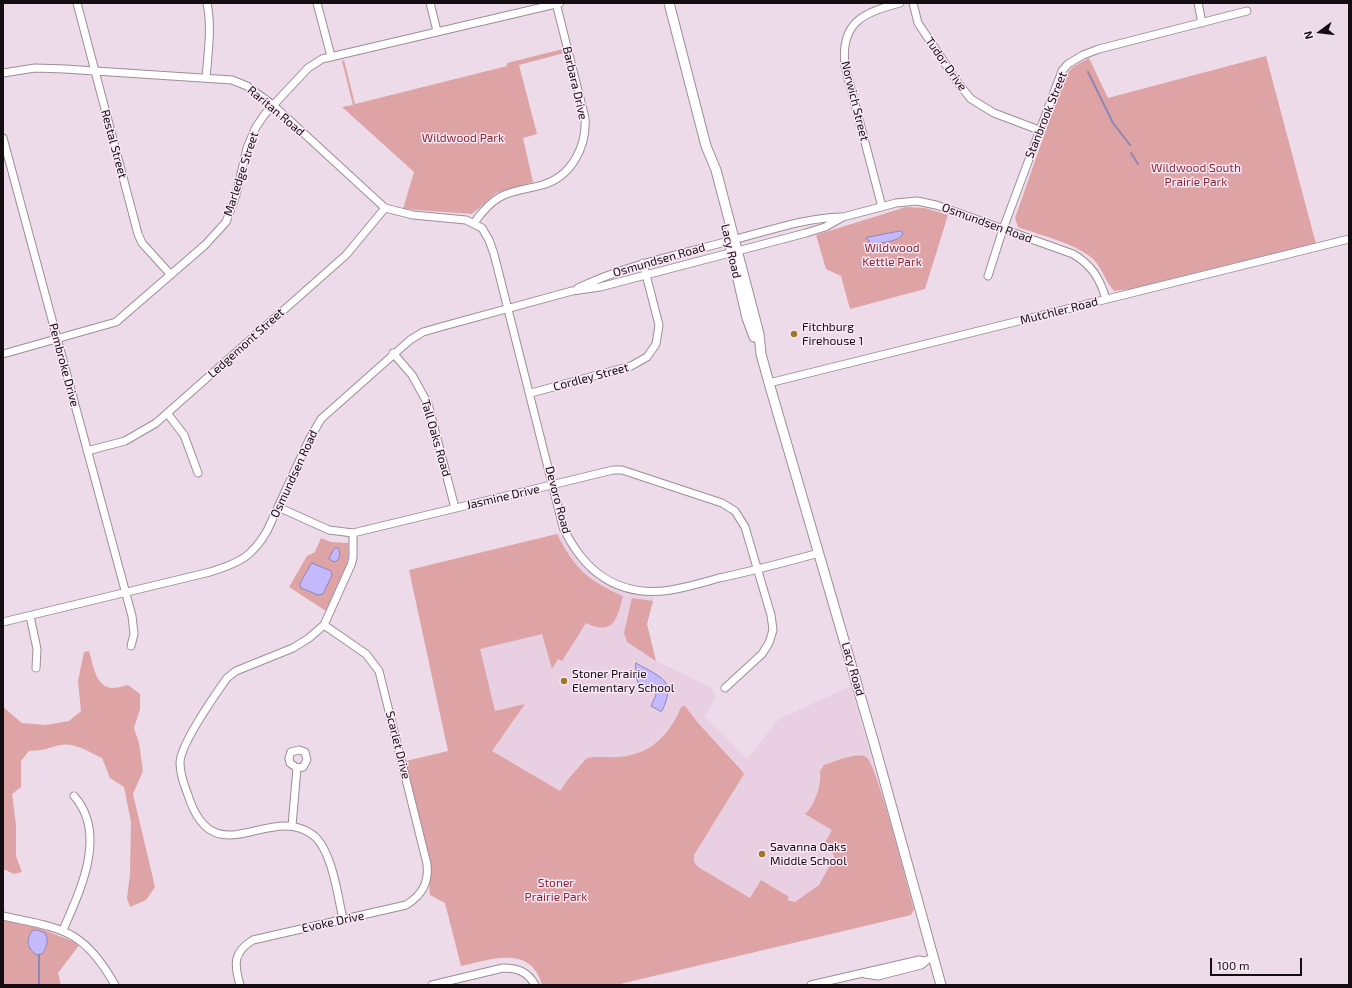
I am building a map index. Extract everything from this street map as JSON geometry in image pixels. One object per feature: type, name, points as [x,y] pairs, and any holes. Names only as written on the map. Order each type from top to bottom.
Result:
[{"type":"street","name":"Restal Street","points":[[77,3],[138,234],[142,243],[170,275]]},
{"type":"street","points":[[206,3],[209,14],[209,28],[206,78]]},
{"type":"street","points":[[317,3],[331,56]]},
{"type":"street","points":[[430,3],[437,31]]},
{"type":"street","name":"Marledge Street","points":[[3,354],[116,322],[205,245],[226,222],[236,195],[247,148],[252,134],[273,105],[308,68],[322,59],[557,3]]},
{"type":"street","name":"Barbara Drive","points":[[474,223],[487,207],[501,196],[543,185],[562,174],[570,166],[580,151],[586,128],[557,3]]},
{"type":"street","name":"Lacy Road","points":[[669,3],[706,146],[716,170],[734,252],[758,334],[761,354],[769,383],[942,985]]},
{"type":"street","name":"Norwich Street","points":[[882,207],[845,66],[843,51],[850,27],[865,14],[900,3]]},
{"type":"street","name":"Tudor Drive","points":[[913,3],[918,23],[958,83],[971,99],[994,113],[1039,130]]},
{"type":"street","points":[[1198,3],[1202,23]]},
{"type":"street","name":"Stanbrook Street","points":[[988,276],[1003,229],[1039,130],[1062,71],[1068,64],[1083,55],[1099,49],[1247,11]]},
{"type":"street","name":"Raritan Road","points":[[3,73],[35,68],[94,70],[232,80],[246,86],[273,105],[385,208],[413,215],[458,218],[474,223]]},
{"type":"street","name":"Pembroke Drive","points":[[3,138],[132,616],[134,634],[131,646]]},
{"type":"street","name":"Osmundsen Road","points":[[572,291],[600,278],[643,263],[787,226],[823,218],[843,217],[910,201],[923,202],[1073,254],[1090,267],[1099,278],[1106,299]]},
{"type":"street","name":"Ledgemont Street","points":[[88,451],[124,441],[137,435],[167,413],[346,255],[385,208]]},
{"type":"street","name":"Osmundsen Road","points":[[3,622],[210,572],[237,563],[252,553],[259,545],[309,440],[321,419],[394,353],[423,332],[572,291],[600,287],[790,238],[825,227],[843,217]]},
{"type":"street","name":"Devoro Road","points":[[474,223],[482,228],[489,240],[531,393],[563,527],[576,552],[596,572],[618,585],[638,590],[664,591],[819,553]]},
{"type":"street","points":[[787,226],[790,238]]},
{"type":"street","name":"Mutchler Road","points":[[769,383],[1349,239]]},
{"type":"street","name":"Cordley Street","points":[[531,393],[631,366],[647,357],[656,344],[659,325],[643,263]]},
{"type":"street","name":"Tall Oaks Road","points":[[394,353],[412,374],[428,404],[455,508]]},
{"type":"street","points":[[167,413],[184,435],[198,473]]},
{"type":"street","name":"Jasmine Drive","points":[[278,507],[329,530],[353,533],[622,470],[722,503],[735,512],[745,527],[771,615],[772,637],[762,654],[725,688]]},
{"type":"street","points":[[343,920],[326,852],[312,834],[292,826],[228,835],[216,833],[205,827],[192,810],[182,780],[180,759],[186,744],[227,678],[236,671],[293,648],[309,638],[324,625],[352,565],[353,533]]},
{"type":"street","points":[[30,616],[37,649],[36,668]]},
{"type":"street","name":"Scarlet Drive","points":[[324,625],[366,654],[379,671],[427,864],[427,881],[423,889]]},
{"type":"street","points":[[292,826],[297,768]]},
{"type":"street","points":[[63,930],[78,895],[89,854],[86,815],[82,804],[74,796]]},
{"type":"street","name":"Evoke Drive","points":[[240,985],[235,963],[240,951],[253,940],[406,905],[418,896],[423,889]]},
{"type":"street","points":[[3,916],[48,925],[63,930],[89,947],[115,985]]},
{"type":"street","points":[[811,985],[838,982],[863,974],[878,976],[921,965],[924,961],[934,958]]},
{"type":"street","points":[[432,985],[503,968],[514,968],[524,972],[530,977],[535,985]]},
{"type":"shaded area","points":[[901,231],[903,234],[896,240],[892,241],[869,244],[870,241],[866,239],[866,238]]},
{"type":"shaded area","points":[[560,533],[581,565],[601,582],[622,592],[654,597],[647,624],[656,661],[712,688],[715,698],[705,716],[747,759],[779,719],[851,686],[914,909],[911,915],[660,975],[468,830],[409,570]]},
{"type":"shaded area","points":[[335,548],[338,548],[340,554],[338,560],[334,562],[329,559]]},
{"type":"shaded area","points":[[312,563],[331,571],[332,575],[323,594],[318,595],[301,588],[300,584]]},
{"type":"shaded area","points":[[636,663],[659,676],[667,686],[668,692],[662,711],[651,706],[656,695],[655,692],[638,683],[636,676]]},
{"type":"shaded area","points":[[37,930],[45,933],[47,941],[42,954],[37,955],[31,950],[28,941],[32,931]]},
{"type":"green space","name":"Wildwood Park","points":[[563,49],[564,53],[519,65],[537,134],[523,138],[533,182],[496,193],[472,214],[403,209],[414,172],[342,107],[353,105],[342,61],[344,60],[355,104],[507,66],[507,63]]},
{"type":"green space","name":"Wildwood South Prairie Park","points":[[1266,56],[1316,244],[1132,289],[1114,291],[1092,258],[1084,252],[1056,240],[1018,227],[1015,218],[1065,76],[1073,67],[1089,58],[1108,98]]},
{"type":"green space","name":"Wildwood Kettle Park","points":[[906,207],[925,208],[948,215],[925,289],[850,309],[841,276],[826,269],[816,235]]},
{"type":"green space","name":"Stoner Prairie Park","points":[[557,534],[576,565],[583,572],[600,585],[623,596],[619,612],[613,623],[603,628],[595,627],[586,623],[562,661],[558,659],[552,669],[542,634],[480,649],[495,711],[525,704],[492,751],[560,791],[569,778],[587,758],[629,755],[649,748],[665,735],[681,707],[685,706],[698,723],[744,774],[694,855],[694,862],[698,867],[750,898],[761,880],[789,897],[787,900],[795,902],[819,885],[834,858],[834,855],[830,850],[823,846],[832,830],[805,814],[815,800],[820,782],[820,771],[824,765],[845,758],[856,756],[866,757],[871,764],[877,780],[892,828],[914,909],[911,915],[616,985],[542,985],[537,972],[529,964],[519,959],[496,959],[461,966],[445,903],[430,895],[430,868],[402,762],[448,751],[409,570]]},
{"type":"green space","points":[[321,538],[331,542],[348,543],[349,552],[342,578],[326,611],[289,587],[307,556],[315,552]]},
{"type":"green space","points":[[632,598],[653,601],[647,624],[656,661],[627,642],[624,633]]},
{"type":"green space","points":[[89,651],[98,679],[106,687],[112,688],[128,685],[140,694],[140,709],[134,728],[139,743],[143,771],[133,794],[155,887],[146,900],[130,907],[127,898],[130,874],[131,822],[124,787],[110,778],[102,758],[76,746],[66,744],[41,750],[29,751],[21,761],[21,787],[12,794],[16,825],[16,856],[22,872],[14,874],[3,869],[3,707],[22,723],[46,725],[69,721],[81,711],[78,681],[84,652]]},
{"type":"green space","points":[[3,920],[39,928],[80,944],[58,973],[61,985],[3,985]]},
{"type":"waterway","points":[[1088,72],[1113,123],[1130,145]]},
{"type":"waterway","points":[[1131,153],[1138,164]]},
{"type":"waterway","points":[[39,955],[39,985]]},
{"type":"place","name":"Fitchburg Firehouse 1","points":[[794,334]]},
{"type":"place","name":"Stoner Prairie Elementary School","points":[[564,681]]},
{"type":"place","name":"Savanna Oaks Middle School","points":[[762,854]]}]
